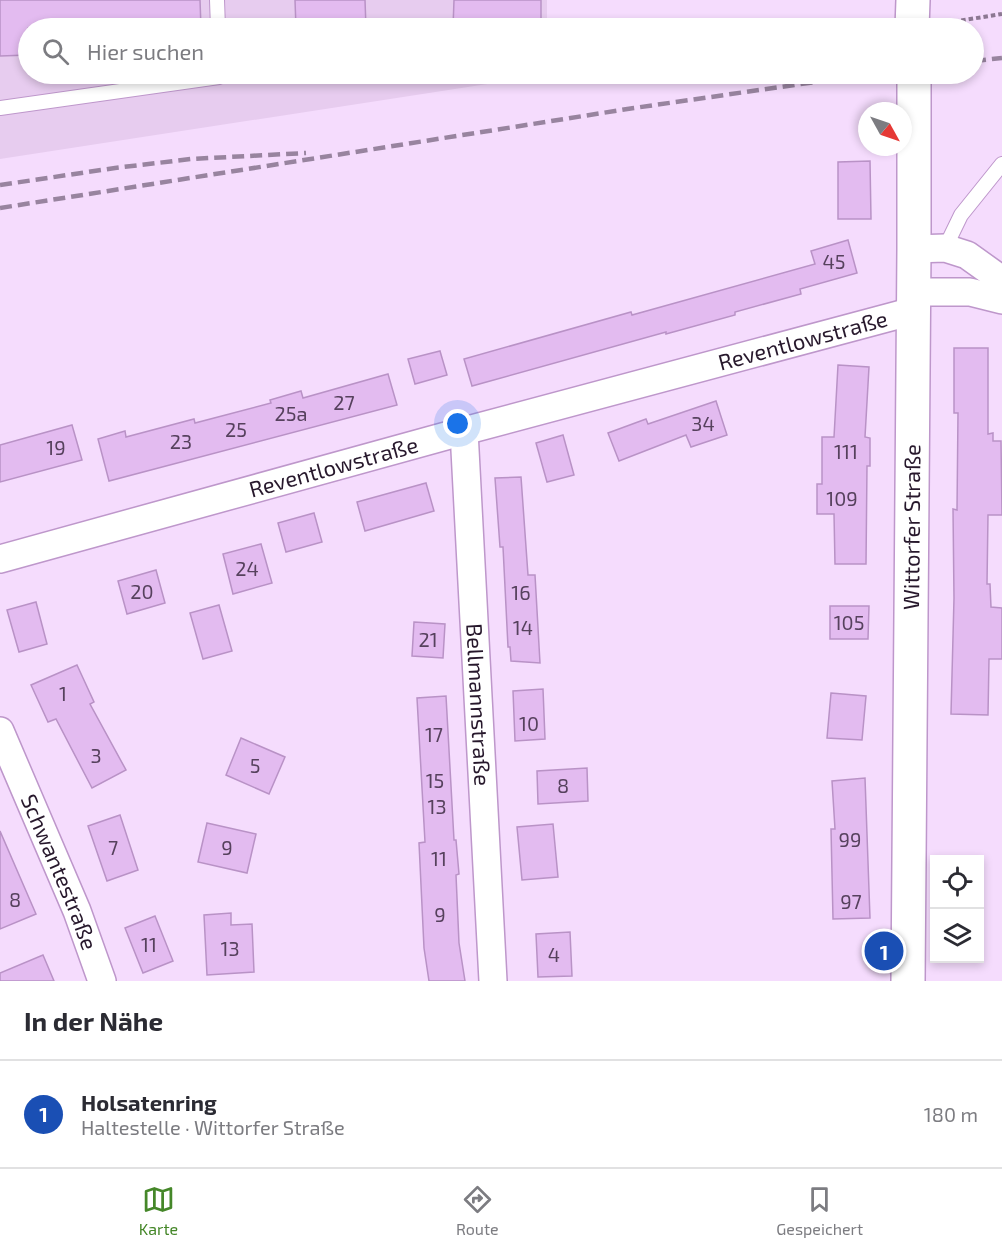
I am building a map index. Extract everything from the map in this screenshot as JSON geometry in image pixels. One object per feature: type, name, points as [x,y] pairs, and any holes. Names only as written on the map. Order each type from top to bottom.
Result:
[{"type":"street","points":[[913,0],[920,18]]},
{"type":"street","name":"Wittorfer Straße","points":[[908,981],[913,302],[930,249],[915,84]]},
{"type":"street","points":[[930,249],[968,255],[997,274],[1002,280]]},
{"type":"street","name":"Reventlowstraße","points":[[0,559],[913,302],[970,292],[1002,300]]},
{"type":"street","name":"Bellmannstraße","points":[[464,430],[494,981]]},
{"type":"street","name":"Schwantestraße","points":[[0,731],[77,911],[102,981]]},
{"type":"lane","points":[[217,0],[218,18]]},
{"type":"lane","points":[[0,108],[170,84]]},
{"type":"lane","points":[[930,249],[1002,164]]},
{"type":"path","points":[[978,18],[1002,14]]},
{"type":"shaded area","points":[[0,0],[547,0],[547,18],[18,18],[18,84],[488,84],[0,159]]},
{"type":"building","points":[[0,0],[200,0],[201,18],[18,18],[18,55],[0,56]]},
{"type":"building","points":[[295,0],[365,0],[366,18],[296,18]]},
{"type":"building","points":[[454,0],[541,0],[541,18],[453,18]]},
{"type":"building","points":[[870,161],[871,219],[838,219],[838,162]]},
{"type":"building","points":[[848,240],[857,273],[800,289],[801,294],[735,312],[735,315],[472,386],[464,359],[815,264],[811,251]]},
{"type":"building","points":[[954,348],[988,348],[988,434],[993,433],[993,441],[1001,441],[1002,515],[988,515],[987,584],[990,584],[991,607],[1002,608],[1002,659],[989,659],[988,715],[951,714],[954,598],[953,509],[957,510],[958,413],[954,413]]},
{"type":"building","points":[[440,351],[447,375],[415,384],[408,359]]},
{"type":"building","points":[[838,365],[869,367],[865,437],[870,438],[870,466],[867,466],[866,564],[835,564],[834,514],[817,514],[817,484],[822,484],[822,437],[834,437]]},
{"type":"building","points":[[388,374],[397,405],[109,481],[98,439],[125,431],[126,437],[194,419],[195,423],[271,403],[270,400],[301,391],[303,398]]},
{"type":"building","points":[[716,401],[727,435],[691,447],[686,435],[619,461],[608,433],[646,419],[648,424]]},
{"type":"building","points":[[72,425],[82,460],[0,482],[0,445]]},
{"type":"building","points":[[563,435],[574,475],[547,482],[536,443]]},
{"type":"building","points":[[521,477],[528,575],[535,575],[540,663],[511,661],[510,647],[508,647],[503,547],[500,547],[495,478]]},
{"type":"building","points":[[426,483],[434,511],[365,531],[357,502]]},
{"type":"building","points":[[314,513],[322,542],[286,552],[278,523]]},
{"type":"building","points":[[261,544],[272,583],[233,594],[223,554]]},
{"type":"building","points":[[156,570],[165,603],[127,614],[118,581]]},
{"type":"building","points":[[36,602],[47,644],[19,652],[7,610]]},
{"type":"building","points":[[219,605],[232,651],[203,659],[190,613]]},
{"type":"building","points":[[830,606],[869,606],[868,639],[830,639]]},
{"type":"building","points":[[414,622],[445,624],[443,658],[412,656]]},
{"type":"building","points":[[77,665],[94,702],[90,704],[126,770],[92,788],[56,719],[48,722],[31,685]]},
{"type":"building","points":[[543,689],[545,739],[515,741],[513,691]]},
{"type":"building","points":[[831,693],[866,696],[862,740],[827,738]]},
{"type":"building","points":[[446,696],[454,840],[456,840],[459,874],[456,875],[459,943],[465,981],[429,981],[424,948],[419,843],[425,842],[417,698]]},
{"type":"building","points":[[241,738],[285,757],[269,794],[226,775]]},
{"type":"building","points":[[587,768],[588,801],[538,804],[537,771]]},
{"type":"building","points":[[865,778],[870,918],[833,919],[831,829],[835,829],[832,781]]},
{"type":"building","points":[[120,815],[138,870],[107,881],[88,826]]},
{"type":"building","points":[[207,823],[256,834],[247,873],[198,862]]},
{"type":"building","points":[[553,824],[558,877],[522,880],[517,827]]},
{"type":"building","points":[[0,831],[36,914],[0,929]]},
{"type":"building","points":[[231,913],[231,925],[252,924],[254,972],[207,975],[204,915]]},
{"type":"building","points":[[155,916],[173,961],[143,973],[125,928]]},
{"type":"building","points":[[570,932],[572,976],[538,977],[536,934]]},
{"type":"building","points":[[43,955],[54,981],[0,981],[0,973]]},
{"type":"railway","points":[[984,60],[1002,58]]},
{"type":"railway","points":[[0,208],[634,108],[801,84]]},
{"type":"railway","points":[[0,185],[191,159],[306,153]]},
{"type":"place","name":"Holsatenring","points":[[884,951]]}]
